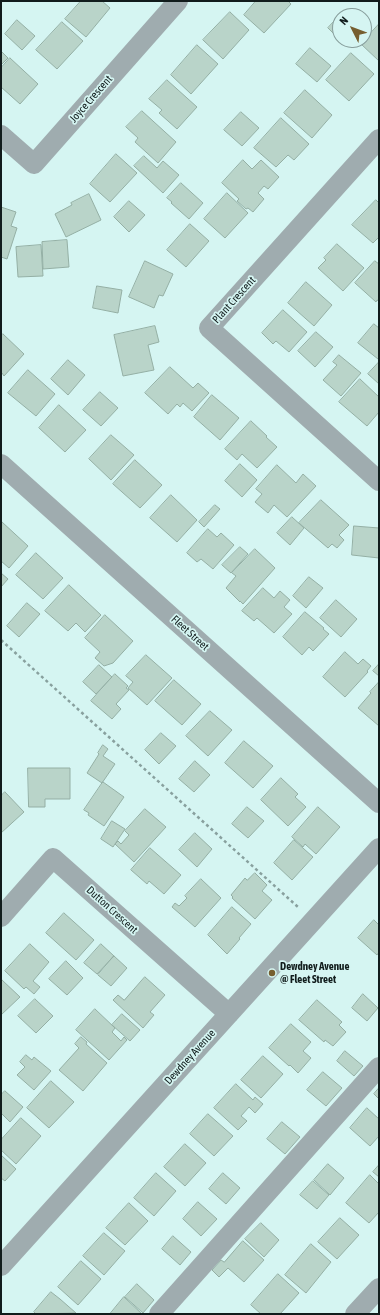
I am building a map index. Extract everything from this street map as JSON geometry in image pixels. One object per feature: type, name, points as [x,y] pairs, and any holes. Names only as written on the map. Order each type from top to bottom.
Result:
[{"type":"street","name":"Joyce Crescent","points":[[1,135],[34,164],[178,1]]},
{"type":"street","name":"Plant Crescent","points":[[379,139],[209,328],[379,481]]},
{"type":"street","name":"Fleet Street","points":[[1,464],[379,803]]},
{"type":"street","name":"Dewdney Avenue","points":[[5,1255],[229,1014],[379,848]]},
{"type":"street","name":"Dutton Crescent","points":[[1,917],[53,858],[229,1014]]},
{"type":"street","points":[[159,1314],[379,1067]]},
{"type":"street","points":[[355,1314],[379,1288]]},
{"type":"path","points":[[1,640],[313,921]]},
{"type":"building","points":[[81,1],[102,1],[110,8],[86,37],[65,19]]},
{"type":"building","points":[[256,1],[288,1],[291,4],[264,33],[244,15]]},
{"type":"building","points":[[230,12],[249,30],[223,59],[203,40]]},
{"type":"building","points":[[17,20],[35,36],[22,50],[5,34]]},
{"type":"building","points":[[62,22],[83,41],[57,69],[36,50]]},
{"type":"building","points":[[332,24],[332,32],[328,28]]},
{"type":"building","points":[[379,24],[379,61],[365,48],[372,48],[372,32]]},
{"type":"building","points":[[197,45],[218,64],[191,94],[171,75]]},
{"type":"building","points":[[310,48],[331,66],[317,82],[296,64]]},
{"type":"building","points":[[1,51],[8,58],[1,65]]},
{"type":"building","points":[[351,53],[374,74],[349,101],[326,80]]},
{"type":"building","points":[[10,58],[38,84],[20,104],[1,87],[1,68]]},
{"type":"building","points":[[167,80],[197,107],[177,129],[159,113],[162,110],[149,99]]},
{"type":"building","points":[[305,90],[332,115],[312,138],[284,113]]},
{"type":"building","points":[[142,111],[176,142],[158,163],[135,142],[138,138],[126,127]]},
{"type":"building","points":[[241,112],[259,128],[242,146],[224,130]]},
{"type":"building","points":[[281,118],[309,144],[294,160],[288,155],[276,167],[254,148]]},
{"type":"building","points":[[116,154],[137,173],[110,202],[90,184]]},
{"type":"building","points":[[144,156],[157,168],[163,161],[179,175],[163,193],[134,166]]},
{"type":"building","points":[[243,160],[252,169],[261,160],[279,177],[268,189],[264,186],[258,193],[264,199],[253,212],[248,208],[246,209],[237,201],[239,199],[222,183]]},
{"type":"building","points":[[181,183],[203,203],[189,219],[167,198]]},
{"type":"building","points":[[227,193],[248,213],[225,238],[204,219]]},
{"type":"building","points":[[89,194],[101,220],[66,237],[55,214],[72,205],[71,203]]},
{"type":"building","points":[[376,200],[379,203],[379,237],[373,243],[352,225]]},
{"type":"building","points":[[129,201],[145,215],[129,232],[114,217]]},
{"type":"building","points":[[1,207],[16,212],[11,226],[17,228],[7,259],[1,257]]},
{"type":"building","points":[[190,224],[209,241],[186,267],[167,250]]},
{"type":"building","points":[[67,240],[69,267],[43,269],[42,242]]},
{"type":"building","points":[[337,244],[364,268],[343,291],[318,268],[326,260],[324,258]]},
{"type":"building","points":[[41,245],[43,276],[18,277],[16,247]]},
{"type":"building","points":[[145,261],[173,274],[163,296],[159,295],[154,308],[129,297]]},
{"type":"building","points":[[375,261],[379,264],[379,301],[377,300],[376,302],[355,283]]},
{"type":"building","points":[[306,282],[332,305],[314,326],[288,303]]},
{"type":"building","points":[[97,286],[122,290],[118,313],[93,308]]},
{"type":"building","points":[[283,310],[307,332],[289,352],[276,341],[273,344],[262,333]]},
{"type":"building","points":[[374,324],[379,328],[378,359],[358,343]]},
{"type":"building","points":[[155,326],[159,342],[148,345],[154,370],[123,376],[114,335]]},
{"type":"building","points":[[316,332],[333,347],[315,367],[298,351]]},
{"type":"building","points":[[3,334],[24,354],[4,376],[2,373],[1,374],[1,336]]},
{"type":"building","points":[[339,355],[361,373],[341,396],[323,380],[337,365],[333,362]]},
{"type":"building","points":[[68,360],[85,375],[68,395],[51,379]]},
{"type":"building","points":[[379,362],[379,384],[368,374]]},
{"type":"building","points":[[170,367],[193,388],[198,383],[209,393],[192,411],[183,403],[180,407],[177,404],[168,414],[145,393]]},
{"type":"building","points":[[28,370],[55,394],[36,416],[8,393]]},
{"type":"building","points":[[360,379],[379,397],[379,412],[367,426],[339,402]]},
{"type":"building","points":[[100,392],[118,408],[101,426],[83,410]]},
{"type":"building","points":[[212,395],[239,418],[220,440],[194,417]]},
{"type":"building","points":[[59,405],[86,430],[65,452],[39,428]]},
{"type":"building","points":[[251,421],[277,447],[257,468],[242,454],[237,460],[225,449]]},
{"type":"building","points":[[111,435],[134,455],[111,480],[89,459]]},
{"type":"building","points":[[135,460],[162,485],[140,508],[113,484]]},
{"type":"building","points":[[240,464],[257,480],[242,497],[225,481]]},
{"type":"building","points":[[277,465],[296,483],[303,474],[316,486],[287,517],[274,505],[268,513],[255,502],[262,494],[256,489]]},
{"type":"building","points":[[171,495],[197,520],[177,542],[150,518]]},
{"type":"building","points":[[321,500],[349,525],[339,535],[344,540],[337,548],[332,544],[328,548],[299,523]]},
{"type":"building","points":[[215,505],[220,509],[204,527],[199,522]]},
{"type":"building","points":[[292,517],[304,528],[290,545],[277,533]]},
{"type":"building","points":[[2,522],[28,546],[9,568],[1,561]]},
{"type":"building","points":[[354,526],[379,528],[379,558],[352,555]]},
{"type":"building","points":[[208,529],[217,537],[221,533],[234,545],[213,569],[201,559],[197,562],[187,553]]},
{"type":"building","points":[[240,547],[248,554],[231,573],[222,565]]},
{"type":"building","points":[[255,549],[275,568],[243,604],[226,588],[236,576],[232,573]]},
{"type":"building","points":[[36,553],[63,578],[43,599],[16,575]]},
{"type":"building","points":[[1,573],[8,579],[1,587]]},
{"type":"building","points":[[309,577],[323,588],[306,608],[293,596]]},
{"type":"building","points":[[69,585],[101,615],[85,632],[76,623],[68,631],[45,611]]},
{"type":"building","points":[[263,588],[274,598],[280,591],[290,600],[284,607],[292,614],[274,633],[257,618],[254,621],[242,611]]},
{"type":"building","points":[[336,600],[357,619],[341,637],[320,618]]},
{"type":"building","points":[[27,603],[40,614],[19,637],[7,626]]},
{"type":"building","points":[[305,612],[329,634],[313,651],[309,647],[302,655],[283,637]]},
{"type":"building","points":[[105,615],[133,641],[113,663],[104,666],[95,658],[100,652],[85,638]]},
{"type":"building","points":[[345,652],[358,664],[363,659],[371,666],[367,671],[368,672],[345,697],[323,677]]},
{"type":"building","points":[[146,655],[172,678],[147,705],[128,688],[133,682],[126,676]]},
{"type":"building","points":[[379,664],[379,676],[373,671]]},
{"type":"building","points":[[99,665],[112,677],[96,694],[83,682]]},
{"type":"building","points":[[115,674],[128,686],[126,688],[129,690],[116,704],[121,709],[112,719],[91,701]]},
{"type":"building","points":[[174,680],[201,704],[182,725],[155,701]]},
{"type":"building","points":[[379,682],[379,726],[358,708]]},
{"type":"building","points":[[210,711],[232,730],[208,756],[186,736]]},
{"type":"building","points":[[161,733],[176,746],[159,764],[145,750]]},
{"type":"building","points":[[244,741],[273,766],[253,788],[225,763]]},
{"type":"building","points":[[103,745],[108,749],[103,756],[115,764],[102,783],[87,773]]},
{"type":"building","points":[[195,761],[210,775],[194,792],[179,779]]},
{"type":"building","points":[[28,768],[70,768],[70,799],[45,799],[45,807],[29,807]]},
{"type":"building","points":[[281,778],[298,794],[295,797],[306,807],[288,826],[261,800]]},
{"type":"building","points":[[103,782],[124,797],[104,826],[88,815],[89,813],[84,810]]},
{"type":"building","points":[[5,792],[24,812],[1,833],[1,796]]},
{"type":"building","points":[[247,807],[264,821],[248,838],[232,824]]},
{"type":"building","points":[[318,807],[340,827],[316,854],[305,844],[303,847],[292,837]]},
{"type":"building","points":[[145,809],[166,827],[134,862],[115,844],[118,841],[121,844],[129,835],[125,831]]},
{"type":"building","points":[[112,821],[125,829],[113,847],[101,839]]},
{"type":"building","points":[[195,833],[212,849],[197,867],[179,850]]},
{"type":"building","points":[[294,840],[313,857],[292,880],[274,863]]},
{"type":"building","points":[[150,848],[181,875],[164,894],[149,881],[147,884],[131,870]]},
{"type":"building","points":[[255,873],[267,885],[262,891],[272,900],[255,919],[232,898],[233,897],[231,895],[245,878],[247,880]]},
{"type":"building","points":[[201,879],[221,898],[195,927],[172,907],[175,903],[179,906],[187,898],[185,896]]},
{"type":"building","points":[[232,907],[251,924],[227,954],[208,935]]},
{"type":"building","points":[[64,913],[94,940],[76,960],[46,933]]},
{"type":"building","points":[[374,920],[379,925],[379,952],[377,955],[358,938]]},
{"type":"building","points":[[30,944],[49,962],[33,981],[40,987],[34,994],[26,987],[24,989],[5,971]]},
{"type":"building","points":[[101,944],[114,956],[97,974],[84,963]]},
{"type":"building","points":[[114,956],[127,968],[111,986],[98,975]]},
{"type":"building","points":[[66,961],[83,978],[67,995],[49,979]]},
{"type":"building","points":[[145,977],[165,995],[150,1012],[154,1015],[143,1028],[113,1000],[118,995],[124,1000]]},
{"type":"building","points":[[2,980],[20,997],[1,1015],[1,981]]},
{"type":"building","points":[[363,994],[378,1008],[367,1021],[352,1008]]},
{"type":"building","points":[[35,999],[53,1016],[36,1033],[18,1016]]},
{"type":"building","points":[[317,1000],[342,1022],[339,1025],[346,1032],[333,1046],[325,1040],[324,1042],[299,1020]]},
{"type":"building","points":[[95,1009],[115,1028],[112,1032],[121,1041],[124,1037],[127,1040],[109,1060],[76,1030]]},
{"type":"building","points":[[122,1014],[140,1030],[130,1041],[112,1025]]},
{"type":"building","points":[[291,1024],[311,1042],[303,1051],[311,1058],[298,1073],[269,1048]]},
{"type":"building","points":[[81,1037],[87,1042],[86,1044],[107,1063],[83,1091],[59,1070],[79,1048],[75,1044]]},
{"type":"building","points":[[345,1051],[363,1066],[354,1076],[337,1061]]},
{"type":"building","points":[[26,1055],[32,1060],[34,1057],[51,1071],[34,1090],[17,1075],[25,1067],[20,1062]]},
{"type":"building","points":[[263,1056],[283,1074],[261,1098],[241,1080]]},
{"type":"building","points":[[323,1072],[342,1088],[326,1106],[307,1090]]},
{"type":"building","points":[[51,1081],[74,1102],[49,1128],[27,1108]]},
{"type":"building","points":[[236,1084],[253,1100],[255,1097],[263,1104],[255,1113],[249,1107],[241,1116],[247,1121],[238,1130],[214,1108]]},
{"type":"building","points":[[379,1088],[379,1099],[374,1094]]},
{"type":"building","points":[[5,1091],[23,1107],[10,1122],[1,1113],[1,1095]]},
{"type":"building","points":[[367,1108],[379,1119],[379,1136],[370,1146],[350,1128]]},
{"type":"building","points":[[208,1114],[233,1136],[214,1156],[190,1134]]},
{"type":"building","points":[[21,1118],[41,1136],[16,1164],[1,1150],[1,1140]]},
{"type":"building","points":[[282,1122],[300,1137],[285,1154],[267,1139]]},
{"type":"building","points":[[185,1144],[206,1163],[185,1186],[164,1167]]},
{"type":"building","points":[[1,1155],[16,1169],[5,1181],[1,1178]]},
{"type":"building","points":[[328,1164],[344,1178],[330,1195],[314,1180]]},
{"type":"building","points":[[379,1165],[379,1177],[373,1172]]},
{"type":"building","points":[[156,1173],[176,1191],[154,1216],[134,1198]]},
{"type":"building","points":[[223,1173],[240,1188],[226,1204],[209,1189]]},
{"type":"building","points":[[370,1175],[379,1184],[379,1212],[369,1223],[346,1203]]},
{"type":"building","points":[[313,1181],[329,1195],[317,1209],[300,1195]]},
{"type":"building","points":[[198,1202],[217,1219],[201,1236],[183,1219]]},
{"type":"building","points":[[129,1203],[148,1221],[125,1245],[106,1228]]},
{"type":"building","points":[[340,1218],[359,1235],[337,1259],[318,1242]]},
{"type":"building","points":[[261,1223],[279,1240],[264,1257],[245,1239]]},
{"type":"building","points":[[104,1233],[125,1251],[104,1275],[83,1256]]},
{"type":"building","points":[[173,1236],[191,1252],[180,1265],[162,1249]]},
{"type":"building","points":[[243,1241],[264,1260],[244,1282],[228,1268],[219,1277],[212,1270],[221,1260],[224,1262]]},
{"type":"building","points":[[311,1244],[331,1262],[306,1293],[285,1275]]},
{"type":"building","points":[[81,1261],[101,1279],[78,1305],[58,1287]]},
{"type":"building","points":[[278,1274],[299,1293],[280,1314],[261,1314],[251,1305]]},
{"type":"building","points":[[137,1284],[154,1300],[143,1313],[125,1297]]},
{"type":"building","points":[[51,1292],[76,1313],[36,1314],[34,1312]]},
{"type":"building","points":[[124,1297],[142,1314],[110,1314]]},
{"type":"place","name":"Dewdney Avenue @ Fleet Street","points":[[272,973]]}]
